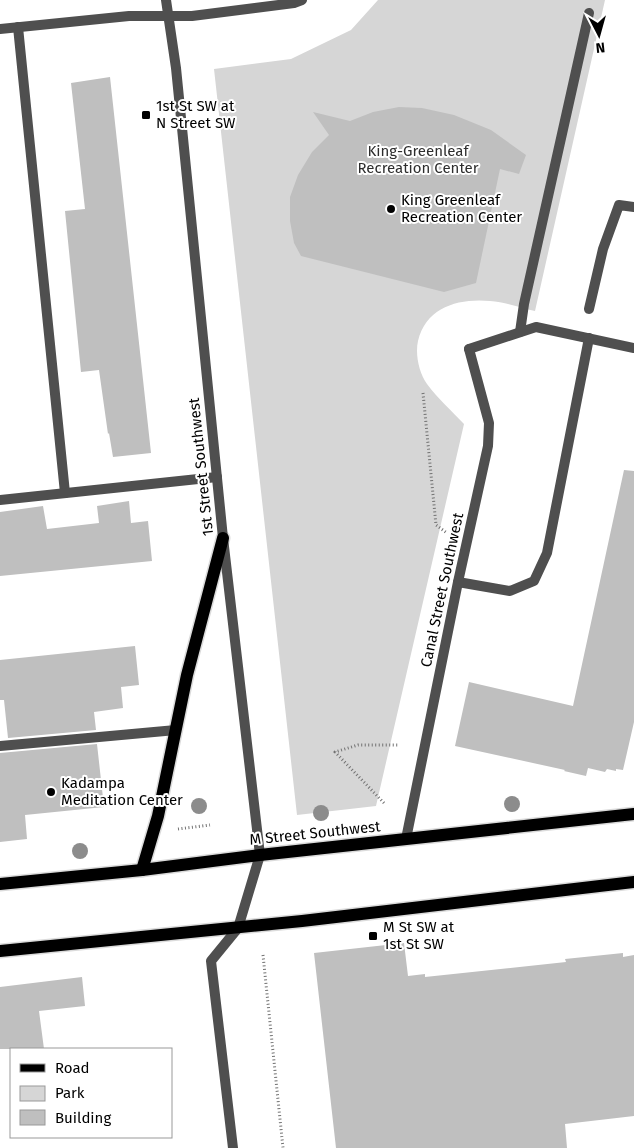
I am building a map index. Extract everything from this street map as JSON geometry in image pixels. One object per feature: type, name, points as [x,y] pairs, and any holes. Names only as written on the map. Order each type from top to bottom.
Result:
[{"type":"main road","points":[[142,870],[158,816],[187,675],[224,538]]},
{"type":"main road","name":"M Street Southwest","points":[[0,884],[142,870],[260,855],[634,814]]},
{"type":"main road","points":[[0,951],[238,928],[634,882]]},
{"type":"street","name":"1st Street Southwest","points":[[166,0],[176,68],[224,538],[260,855],[238,928]]},
{"type":"street","points":[[0,29],[129,16],[192,16],[294,3],[302,0]]},
{"type":"street","points":[[588,13],[524,304],[520,332],[536,327],[634,348]]},
{"type":"street","points":[[18,27],[65,493]]},
{"type":"street","points":[[589,309],[603,248],[619,204],[634,207]]},
{"type":"street","name":"Canal Street Southwest","points":[[406,839],[458,582],[488,446],[490,424],[469,350],[520,332]]},
{"type":"street","points":[[458,582],[510,591],[534,581],[547,553],[589,338]]},
{"type":"street","points":[[0,500],[218,477]]},
{"type":"street","points":[[0,746],[176,730]]},
{"type":"street","points":[[233,1148],[211,961],[238,928]]},
{"type":"path","points":[[423,392],[436,525],[447,533]]},
{"type":"path","points":[[384,803],[335,752],[358,745],[398,745]]},
{"type":"path","points":[[178,829],[210,826]]},
{"type":"path","points":[[263,955],[283,1148]]},
{"type":"green space","name":"King-Greenleaf Recreation Center","points":[[378,0],[605,0],[535,311],[490,301],[478,300],[456,303],[445,307],[428,320],[422,329],[418,341],[417,357],[424,380],[464,424],[376,806],[297,815],[214,69],[291,59],[351,30]]},
{"type":"building","points":[[110,77],[151,453],[113,457],[99,370],[81,372],[65,211],[85,209],[71,83]]},
{"type":"building","name":"King Greenleaf Recreation Center","points":[[399,107],[422,108],[454,115],[491,130],[526,155],[519,174],[500,169],[476,283],[444,292],[301,256],[294,243],[290,221],[290,197],[298,175],[312,152],[329,135],[313,112],[350,121],[373,112]]},
{"type":"building","points":[[624,470],[634,471],[634,722],[623,770],[607,769],[605,772],[588,768],[586,776],[455,746],[469,682],[573,706]]},
{"type":"building","points":[[129,501],[131,523],[148,521],[152,561],[0,576],[0,512],[43,506],[47,529],[99,523],[97,506]]},
{"type":"building","points":[[135,646],[139,685],[121,687],[123,708],[94,712],[96,730],[8,738],[4,700],[0,700],[0,660]]},
{"type":"building","name":"Kadampa Meditation Center","points":[[97,744],[104,807],[25,815],[27,839],[0,842],[0,753]]},
{"type":"building","points":[[404,943],[408,976],[425,974],[425,977],[566,962],[565,959],[623,953],[623,957],[634,955],[634,1116],[565,1124],[567,1148],[336,1148],[314,953]]},
{"type":"building","points":[[82,977],[85,1006],[39,1011],[44,1048],[0,1049],[0,987]]},
{"type":"place","name":"1st St SW at N Street SW","points":[[146,115]]},
{"type":"place","name":"King Greenleaf Recreation Center","points":[[391,209]]},
{"type":"place","name":"Kadampa Meditation Center","points":[[51,792]]},
{"type":"place","name":"M St SW at 1st St SW","points":[[373,936]]}]
